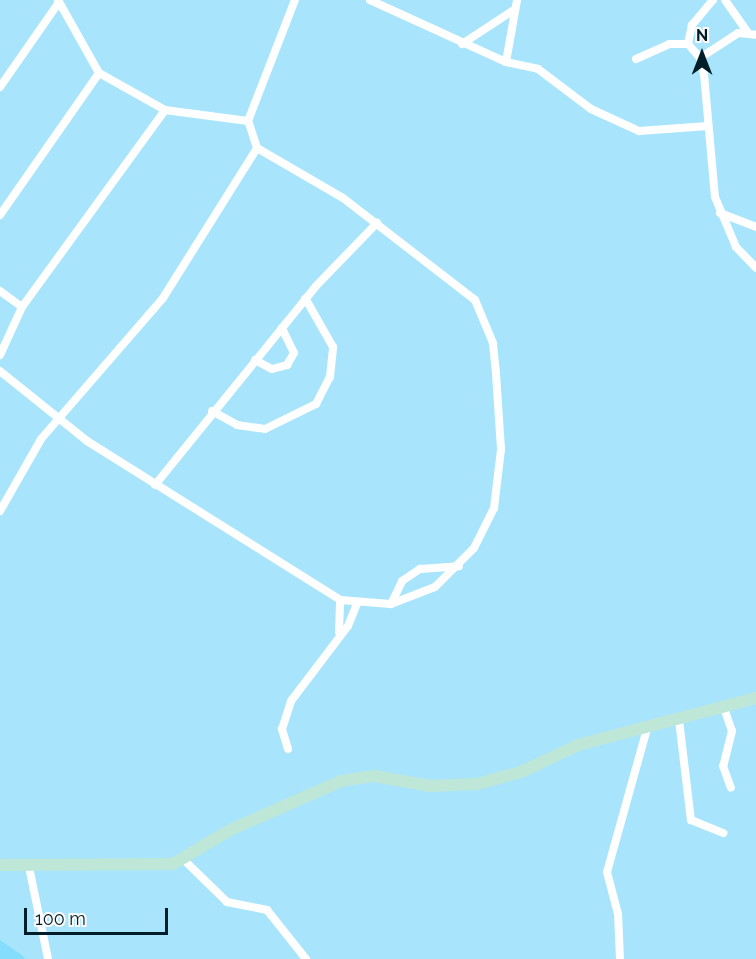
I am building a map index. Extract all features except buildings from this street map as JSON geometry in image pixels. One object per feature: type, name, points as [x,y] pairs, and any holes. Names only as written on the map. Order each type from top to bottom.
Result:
[{"type":"main road","points":[[0,865],[29,867],[184,860],[230,830],[341,781],[374,776],[430,786],[477,784],[521,772],[578,745],[647,729],[756,698]]},
{"type":"street","points":[[0,374],[58,421],[154,485],[340,600],[357,604],[391,604],[435,587],[459,566],[485,531],[496,495],[501,449],[493,343],[475,300],[377,223],[257,148],[249,121],[295,0]]},
{"type":"street","points":[[370,0],[462,44],[506,62],[538,69],[591,109],[639,131],[708,126]]},
{"type":"street","points":[[506,62],[512,11],[517,0]]},
{"type":"street","points":[[688,44],[692,25],[713,0]]},
{"type":"street","points":[[700,58],[752,33],[725,0]]},
{"type":"street","points":[[0,87],[59,1],[99,73],[165,110],[249,121]]},
{"type":"street","points":[[462,44],[512,11]]},
{"type":"street","points":[[636,59],[669,44],[688,44],[700,58],[720,213],[736,247],[756,268]]},
{"type":"street","points":[[0,215],[99,73]]},
{"type":"street","points":[[0,355],[22,307],[165,110]]},
{"type":"street","points":[[0,511],[27,457],[146,322],[257,148]]},
{"type":"street","points":[[720,213],[756,227]]},
{"type":"street","points":[[154,485],[305,298],[377,223]]},
{"type":"street","points":[[0,291],[22,307]]},
{"type":"street","points":[[212,411],[237,425],[265,429],[316,404],[330,377],[333,347],[305,298]]},
{"type":"street","points":[[255,360],[273,369],[287,365],[294,353],[282,328]]},
{"type":"street","points":[[391,604],[402,581],[420,569],[459,566]]},
{"type":"street","points":[[339,632],[340,600]]},
{"type":"street","points":[[288,749],[282,729],[291,701],[357,604]]},
{"type":"street","points":[[724,708],[732,731],[723,766],[731,788]]},
{"type":"street","points":[[679,720],[692,820],[723,833]]},
{"type":"street","points":[[620,959],[608,872],[647,729]]},
{"type":"street","points":[[184,860],[227,902],[267,910],[306,959]]},
{"type":"street","points":[[29,867],[48,959]]},
{"type":"shaded area","points":[[0,940],[23,956],[25,959],[0,959]]}]
